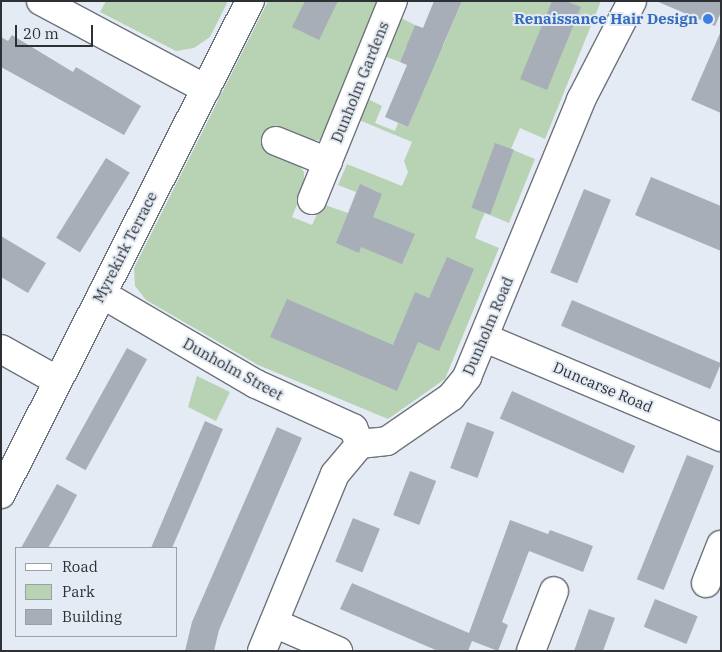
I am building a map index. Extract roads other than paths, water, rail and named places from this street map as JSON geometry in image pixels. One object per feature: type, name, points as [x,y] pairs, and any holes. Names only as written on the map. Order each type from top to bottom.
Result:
[{"type":"street","points":[[41,1],[206,89]]},
{"type":"street","name":"Myrekirk Terrace","points":[[1,494],[250,1]]},
{"type":"street","name":"Dunholm Gardens","points":[[312,200],[393,1]]},
{"type":"street","name":"Dunholm Road","points":[[360,444],[387,441],[451,397],[467,378],[581,100],[632,1]]},
{"type":"street","name":"Dunholm Gardens","points":[[276,141],[328,162]]},
{"type":"street","name":"Dunholm Street","points":[[102,294],[256,384],[353,428],[360,444]]},
{"type":"street","name":"Duncarse Road","points":[[484,338],[721,437]]},
{"type":"street","points":[[1,348],[58,382]]},
{"type":"street","points":[[262,651],[335,474],[360,444]]},
{"type":"street","points":[[706,583],[721,545]]},
{"type":"street","points":[[531,651],[554,591]]},
{"type":"street","points":[[274,623],[338,651]]},
{"type":"place","name":"Renaissance Hair Design","points":[[708,19]]}]
